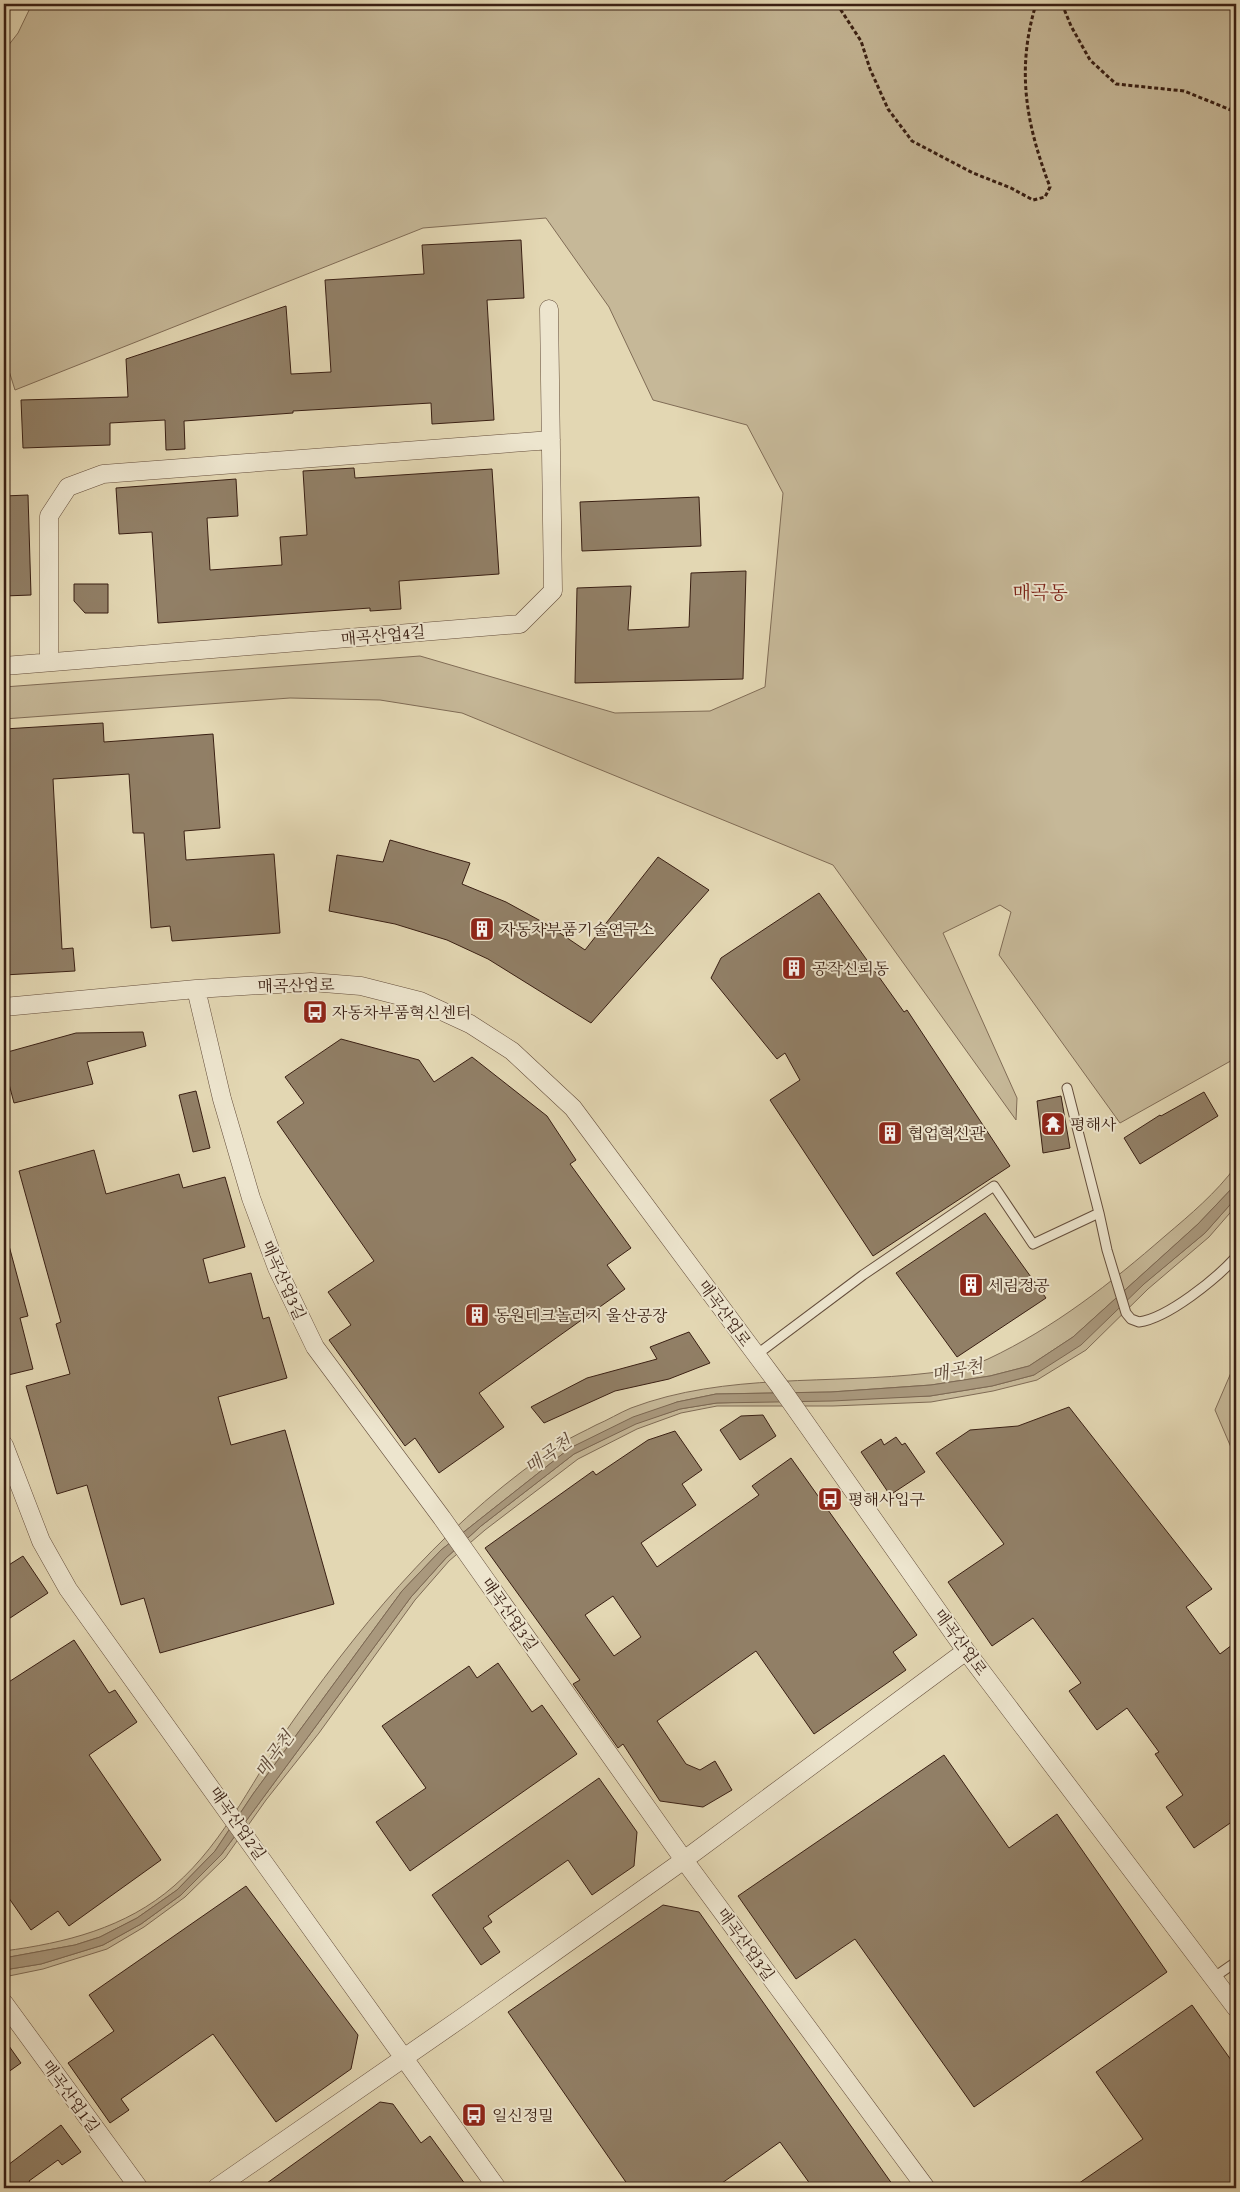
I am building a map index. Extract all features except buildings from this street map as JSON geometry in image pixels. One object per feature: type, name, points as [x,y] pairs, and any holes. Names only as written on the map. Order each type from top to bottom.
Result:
[{"type":"street","name":"매곡산업4길","points":[[4,666],[520,624],[553,591],[549,309]]},
{"type":"street","points":[[49,662],[50,516],[68,487],[103,474],[551,440]]},
{"type":"street","name":"매곡산업로","points":[[4,1008],[196,989],[311,982],[361,986],[420,1001],[470,1024],[512,1051],[573,1108],[781,1388],[966,1651],[1236,2008]]},
{"type":"street","name":"매곡산업3길","points":[[196,989],[222,1099],[235,1146],[262,1228],[288,1293],[315,1347],[442,1518],[684,1860],[926,2188]]},
{"type":"street","name":"매곡산업2길","points":[[4,1445],[41,1541],[68,1589],[221,1800],[497,2188]]},
{"type":"street","points":[[216,2188],[684,1860],[966,1651]]},
{"type":"street","name":"매곡산업1길","points":[[4,2003],[139,2188]]},
{"type":"lane","points":[[1067,1088],[1114,1274],[1126,1313],[1131,1319],[1139,1322],[1148,1321],[1209,1283],[1236,1257]]},
{"type":"lane","points":[[756,1355],[864,1275],[994,1186],[1033,1244],[1099,1213]]},
{"type":"lane","points":[[1213,1978],[1236,1962]]},
{"type":"path","points":[[837,4],[861,41],[870,69],[888,109],[912,140],[973,173],[1011,188],[1033,200],[1045,197],[1050,187],[1032,139],[1027,101],[1025,59],[1036,4]]},
{"type":"path","points":[[1062,4],[1071,26],[1090,60],[1116,84],[1184,91],[1236,112]]},
{"type":"shaded area","points":[[32,4],[1236,4],[1236,1058],[1120,1123],[999,955],[1011,912],[1000,905],[943,933],[1017,1098],[1016,1120],[833,865],[462,713],[380,700],[290,698],[4,719],[4,687],[420,656],[615,713],[710,711],[765,687],[783,493],[747,425],[653,400],[609,307],[546,218],[423,228],[15,390],[4,355],[4,51],[18,33]]},
{"type":"shaded area","points":[[1236,1166],[1236,1184],[1198,1224],[1073,1337],[1029,1366],[990,1376],[931,1385],[831,1392],[716,1394],[677,1402],[570,1448],[441,1550],[402,1591],[253,1794],[215,1851],[177,1890],[137,1918],[100,1937],[75,1945],[4,1958],[4,1951],[72,1938],[115,1923],[136,1913],[174,1886],[210,1848],[239,1806],[280,1739],[353,1640],[384,1603],[449,1534],[522,1471],[562,1443],[631,1408],[667,1397],[704,1389],[741,1384],[929,1373],[981,1362],[1012,1347],[1081,1304],[1145,1254],[1194,1211],[1212,1194]]},
{"type":"shaded area","points":[[1236,1184],[1236,1198],[1205,1233],[1144,1284],[1081,1345],[1034,1375],[992,1386],[930,1396],[832,1401],[717,1403],[680,1409],[636,1424],[574,1454],[481,1526],[446,1558],[411,1597],[221,1855],[181,1895],[141,1924],[103,1945],[41,1964],[4,1970],[4,1958],[75,1945],[100,1937],[137,1918],[177,1890],[215,1851],[253,1794],[402,1591],[441,1550],[570,1448],[633,1417],[677,1402],[716,1394],[831,1392],[931,1385],[990,1376],[1029,1366],[1073,1337],[1198,1224]]},
{"type":"shaded area","points":[[1236,1198],[1236,1206],[1209,1237],[1148,1289],[1086,1350],[1037,1380],[993,1391],[931,1402],[833,1406],[717,1406],[681,1413],[637,1429],[578,1459],[485,1530],[449,1561],[415,1600],[319,1733],[266,1800],[225,1858],[185,1897],[144,1927],[107,1949],[43,1969],[4,1977],[4,1970],[41,1964],[103,1945],[141,1924],[181,1895],[221,1855],[411,1597],[446,1558],[481,1526],[574,1454],[636,1423],[680,1409],[716,1403],[930,1396],[992,1386],[1034,1375],[1205,1233]]},
{"type":"shaded area","points":[[1236,1361],[1236,1459],[1215,1410]]},
{"type":"place","name":"자동차부품기술연구소","points":[[482,929]]},
{"type":"place","name":"공작신뢰동","points":[[794,968]]},
{"type":"place","name":"자동차부품혁신센터","points":[[315,1012]]},
{"type":"place","name":"평해사","points":[[1053,1124]]},
{"type":"place","name":"협업혁신관","points":[[890,1133]]},
{"type":"place","name":"세림정공","points":[[971,1285]]},
{"type":"place","name":"동원테크놀러지 울산공장","points":[[477,1315]]},
{"type":"place","name":"평해사입구","points":[[830,1499]]},
{"type":"place","name":"일신정밀","points":[[474,2115]]},
{"type":"district","name":"매곡동","points":[[1040,592]]},
{"type":"water label","name":"매곡천","points":[[957,1370]]},
{"type":"water label","name":"매곡천","points":[[548,1454]]},
{"type":"water label","name":"매곡천","points":[[274,1754]]}]
